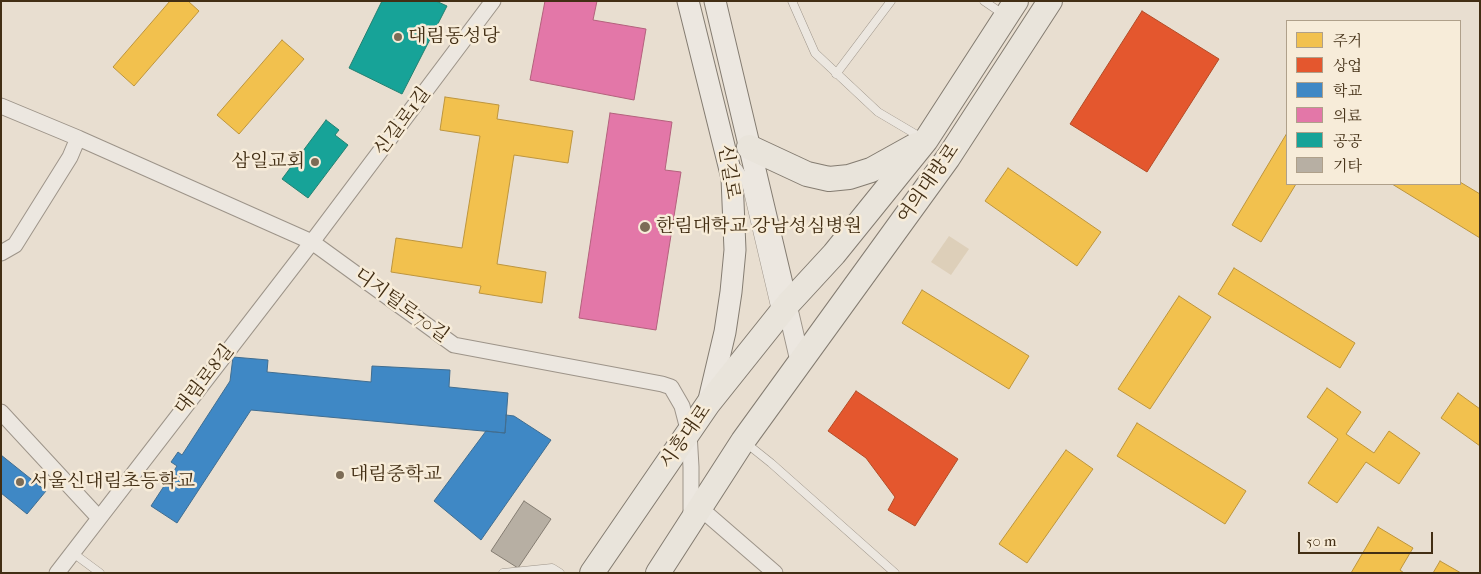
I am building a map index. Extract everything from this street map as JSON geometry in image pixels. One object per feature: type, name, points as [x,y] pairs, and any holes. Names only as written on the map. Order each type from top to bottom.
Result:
[{"type":"main road","name":"신길로","points":[[688,1],[732,178],[734,250],[727,317],[708,404]]},
{"type":"main road","name":"신길로","points":[[715,1],[749,147],[782,311]]},
{"type":"main road","name":"여의대방로","points":[[800,361],[948,158],[1050,1]]},
{"type":"main road","name":"여의대방로","points":[[782,311],[834,254],[926,140],[1011,9]]},
{"type":"main road","points":[[749,147],[806,174],[829,179],[849,177],[871,170],[926,140]]},
{"type":"main road","name":"시흥대로","points":[[592,573],[708,404],[782,311]]},
{"type":"main road","points":[[658,573],[743,441],[800,361]]},
{"type":"street","name":"신길로1길","points":[[312,242],[493,1]]},
{"type":"street","name":"디지털로70길","points":[[1,106],[78,138],[312,242],[454,345],[671,387],[682,406],[689,433],[695,515]]},
{"type":"street","points":[[1,253],[15,245],[70,157],[78,138]]},
{"type":"street","name":"대림로8길","points":[[57,573],[312,242]]},
{"type":"street","name":"신길로","points":[[782,311],[800,361]]},
{"type":"street","points":[[1,412],[98,518]]},
{"type":"street","points":[[695,515],[775,573]]},
{"type":"lane","points":[[792,1],[815,53],[878,112],[926,140]]},
{"type":"lane","points":[[836,74],[890,1]]},
{"type":"lane","points":[[984,1],[1011,9]]},
{"type":"lane","points":[[725,147],[745,179],[782,311]]},
{"type":"lane","points":[[743,441],[895,573]]},
{"type":"lane","points":[[73,553],[100,573]]},
{"type":"lane","points":[[503,573],[552,568],[560,573]]},
{"type":"shaded area","points":[[949,236],[969,249],[951,275],[931,262]]},
{"type":"building: 주거","points":[[170,1],[188,1],[199,11],[134,86],[113,67]]},
{"type":"building: 주거","points":[[282,40],[304,59],[239,134],[217,115]]},
{"type":"building: 주거","points":[[445,97],[499,105],[497,119],[573,131],[568,163],[514,155],[497,264],[546,272],[542,303],[479,293],[481,286],[391,272],[396,238],[462,248],[480,136],[440,130]]},
{"type":"building: 주거","points":[[1286,135],[1286,185],[1295,185],[1261,242],[1232,225]]},
{"type":"building: 주거","points":[[1008,168],[1101,232],[1077,266],[985,201]]},
{"type":"building: 주거","points":[[1461,183],[1480,194],[1480,238],[1394,185],[1461,185]]},
{"type":"building: 주거","points":[[1234,268],[1355,343],[1340,368],[1218,294]]},
{"type":"building: 주거","points":[[922,290],[1029,356],[1009,389],[902,323]]},
{"type":"building: 주거","points":[[1179,296],[1211,317],[1150,409],[1118,389]]},
{"type":"building: 주거","points":[[1327,388],[1361,412],[1346,434],[1374,453],[1389,431],[1420,453],[1399,484],[1366,462],[1337,503],[1308,483],[1338,439],[1307,417]]},
{"type":"building: 주거","points":[[1458,393],[1480,409],[1480,446],[1441,418]]},
{"type":"building: 주거","points":[[1137,423],[1246,491],[1225,524],[1117,456]]},
{"type":"building: 주거","points":[[1066,450],[1093,469],[1027,563],[999,544]]},
{"type":"building: 주거","points":[[1378,527],[1413,548],[1400,570],[1404,573],[1351,573]]},
{"type":"building: 주거","points":[[1440,561],[1461,573],[1433,573]]},
{"type":"building: 상업","points":[[1142,11],[1219,59],[1147,172],[1070,124]]},
{"type":"building: 상업","points":[[856,391],[958,459],[915,526],[888,510],[895,497],[866,458],[828,431]]},
{"type":"building: 학교","points":[[233,357],[268,360],[267,372],[371,382],[372,366],[450,370],[449,387],[508,393],[505,433],[251,410],[177,523],[151,506],[177,466],[171,462],[178,452],[182,455],[230,381]]},
{"type":"building: 학교","points":[[506,415],[514,416],[551,440],[481,540],[434,501],[486,431],[505,433]]},
{"type":"building: 학교","points":[[1,455],[46,491],[27,514],[1,493]]},
{"type":"building: 의료","points":[[545,1],[597,1],[593,20],[646,29],[634,100],[530,80]]},
{"type":"building: 의료","points":[[610,113],[672,122],[665,170],[681,172],[656,330],[579,318]]},
{"type":"building: 공공","name":"대림동성당","points":[[382,1],[436,1],[447,6],[402,94],[349,68]]},
{"type":"building: 공공","name":"삼일교회","points":[[326,120],[339,130],[335,135],[348,145],[308,198],[282,179]]},
{"type":"building: 기타","points":[[524,501],[551,519],[518,568],[491,551]]},
{"type":"place","name":"대림동성당","points":[[398,37]]},
{"type":"place","name":"삼일교회","points":[[315,162]]},
{"type":"place","name":"한림대학교 강남성심병원","points":[[645,227]]},
{"type":"place","name":"대림중학교","points":[[340,475]]},
{"type":"place","name":"서울신대림초등학교","points":[[20,482]]}]
